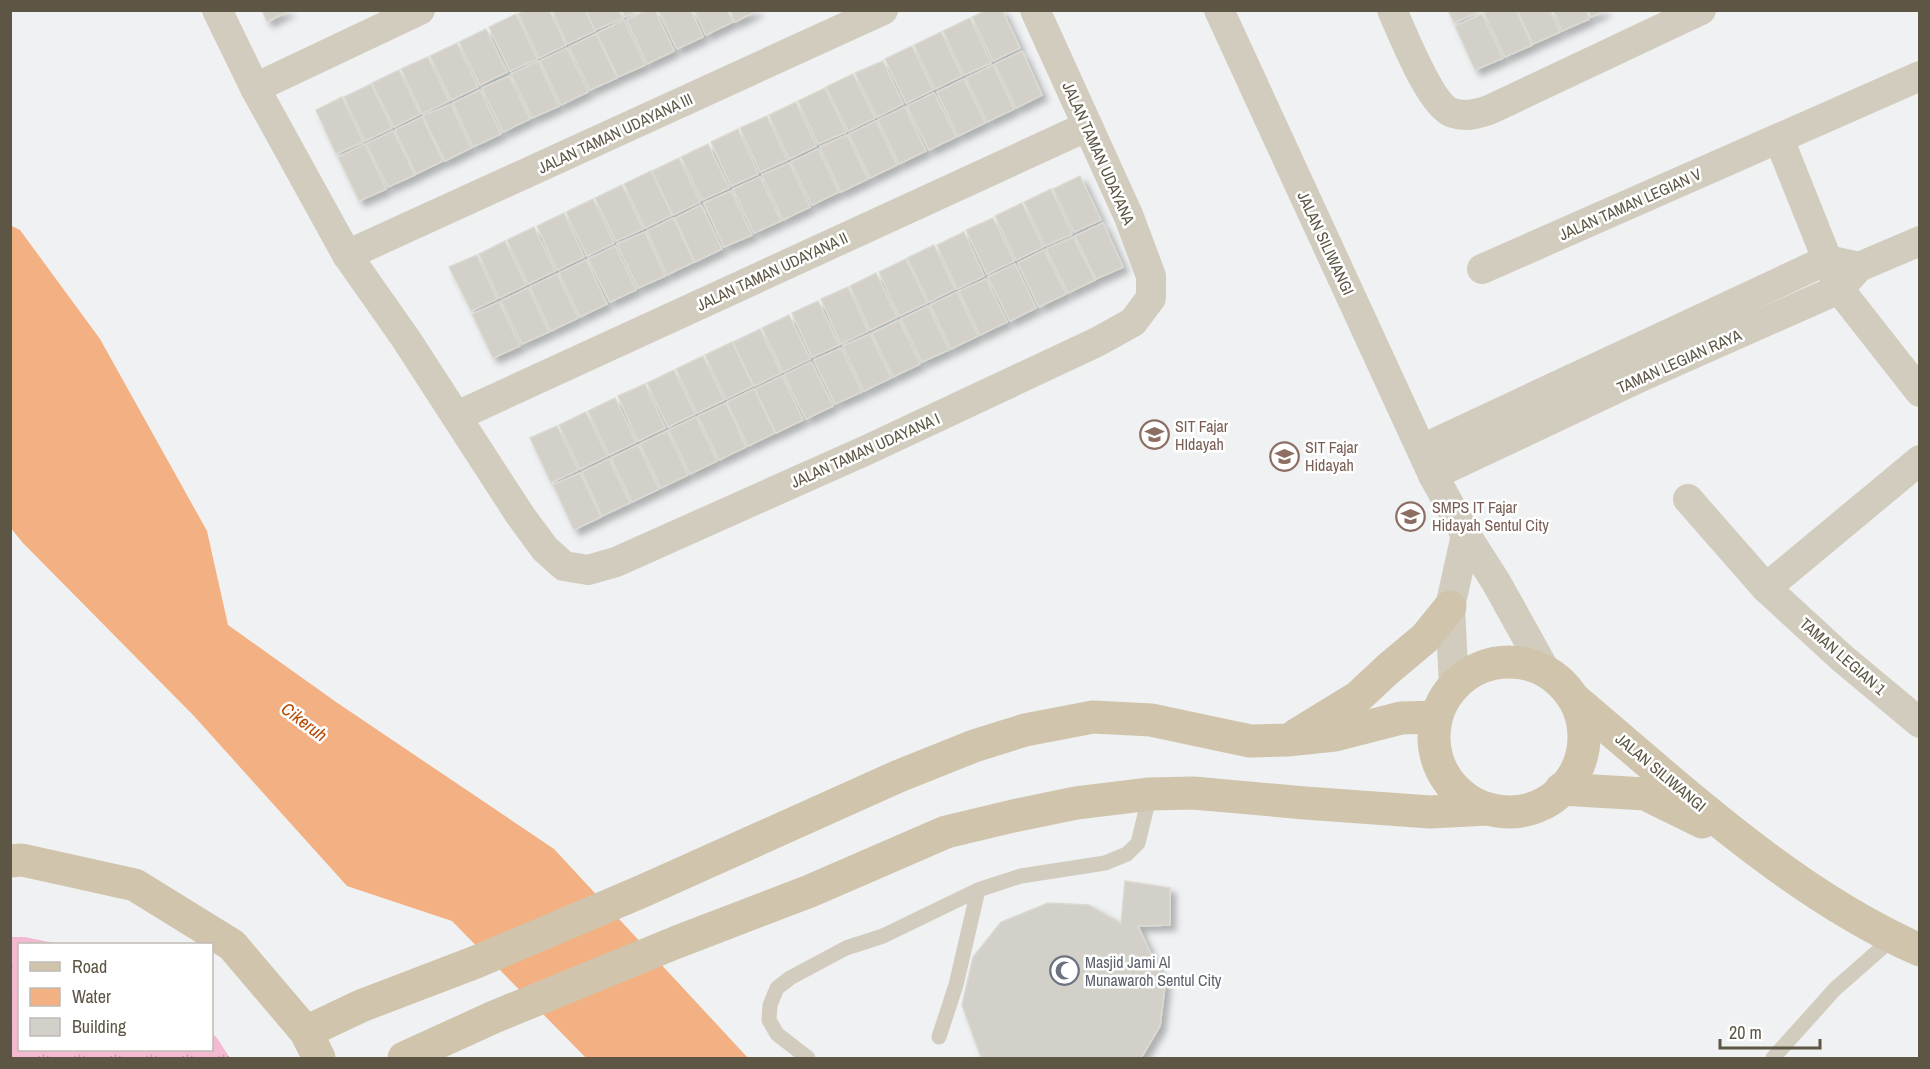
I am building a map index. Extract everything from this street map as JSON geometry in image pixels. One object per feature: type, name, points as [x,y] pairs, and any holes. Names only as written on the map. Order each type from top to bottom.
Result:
[{"type":"main road","points":[[1287,741],[1358,697],[1425,638],[1450,607]]},
{"type":"main road","points":[[1508,662],[1528,664],[1546,672],[1562,684],[1574,699],[1581,718],[1584,737],[1581,756],[1573,774],[1562,789],[1546,801],[1528,809],[1508,812],[1489,809],[1470,802],[1455,790],[1443,774],[1436,756],[1433,737],[1436,717],[1443,700],[1454,686],[1470,673],[1488,665],[1508,662]]},
{"type":"main road","name":"JALAN SILIWANGI","points":[[1574,699],[1749,845],[1812,890],[1906,944]]},
{"type":"main road","points":[[10,861],[22,860],[135,885],[232,945],[312,1045],[361,1006],[476,962],[645,890],[899,776],[974,746],[1025,730],[1093,717],[1151,720],[1250,741],[1287,741],[1335,735],[1401,718],[1436,717]]},
{"type":"main road","name":"JALAN SILIWANGI","points":[[1562,789],[1645,794],[1749,845]]},
{"type":"main road","points":[[404,1059],[494,1017],[676,942],[810,891],[946,832],[1013,816],[1065,805],[1150,794],[1193,793],[1430,812],[1489,809]]},
{"type":"street","points":[[217,10],[255,88],[347,255],[457,416]]},
{"type":"street","points":[[255,88],[420,10]]},
{"type":"street","name":"JALAN TAMAN UDAYANA III","points":[[347,255],[883,10]]},
{"type":"street","name":"JALAN TAMAN UDAYANA","points":[[1035,10],[1148,262],[1151,276],[1151,298]]},
{"type":"street","name":"JALAN SILIWANGI","points":[[1219,10],[1427,462],[1466,535],[1496,582],[1546,672]]},
{"type":"street","points":[[1392,10],[1414,61],[1440,104],[1450,113],[1469,116],[1489,110],[1701,10]]},
{"type":"street","name":"JALAN TAMAN LEGIAN V","points":[[1482,269],[1920,76]]},
{"type":"street","name":"JALAN TAMAN UDAYANA II","points":[[457,416],[1088,126]]},
{"type":"street","points":[[1779,139],[1839,289],[1920,392]]},
{"type":"street","name":"TAMAN LEGIAN RAYA","points":[[1678,345],[1839,289],[1859,267],[1920,241]]},
{"type":"street","points":[[1427,462],[1678,345],[1827,260],[1859,267]]},
{"type":"street","name":"JALAN TAMAN UDAYANA I","points":[[457,416],[545,549],[564,566],[588,570],[616,562],[869,449],[1097,342],[1133,322],[1151,298]]},
{"type":"street","points":[[1767,588],[1920,460]]},
{"type":"street","name":"TAMAN LEGIAN 1","points":[[1688,499],[1767,588],[1842,658],[1920,723]]},
{"type":"street","points":[[1454,686],[1450,607],[1466,535]]},
{"type":"lane","points":[[808,1059],[777,1034],[769,1020],[770,1005],[777,988],[790,978],[846,948],[883,936],[978,890],[1021,876],[1105,863],[1127,854],[1138,843],[1150,794]]},
{"type":"lane","points":[[939,1037],[956,985],[978,890]]},
{"type":"lane","points":[[1773,1059],[1835,989],[1906,944]]},
{"type":"green space","points":[[11,937],[25,937],[53,943],[18,943],[18,1051],[213,1051],[213,1034],[230,1058],[11,1058]]},
{"type":"water","name":"Cikeruh","points":[[10,225],[20,230],[100,339],[207,531],[228,625],[336,702],[554,849],[748,1058],[586,1058],[452,921],[347,886],[194,716],[22,542],[10,527]]},
{"type":"building","points":[[262,10],[290,10],[267,22]]},
{"type":"building","points":[[525,10],[549,10],[566,45],[539,58],[518,14]]},
{"type":"building","points":[[552,10],[585,10],[595,31],[567,44]]},
{"type":"building","points":[[586,10],[619,10],[623,18],[595,30]]},
{"type":"building","points":[[622,10],[638,10],[625,17]]},
{"type":"building","points":[[646,10],[655,10],[674,51],[647,64],[627,20]]},
{"type":"building","points":[[658,10],[691,10],[703,37],[677,49]]},
{"type":"building","points":[[694,10],[727,10],[733,22],[706,35]]},
{"type":"building","points":[[730,10],[758,10],[735,22]]},
{"type":"building","points":[[987,10],[1002,10],[1020,48],[993,61],[972,17]]},
{"type":"building","points":[[1448,10],[1481,10],[1481,11],[1454,23]]},
{"type":"building","points":[[1489,10],[1516,10],[1532,45],[1505,57],[1484,13]]},
{"type":"building","points":[[1517,10],[1550,10],[1560,32],[1533,44]]},
{"type":"building","points":[[1553,10],[1586,10],[1589,19],[1562,31]]},
{"type":"building","points":[[1588,10],[1606,10],[1591,17]]},
{"type":"building","points":[[516,14],[537,59],[510,71],[489,27]]},
{"type":"building","points":[[1482,14],[1503,58],[1475,70],[1455,26]]},
{"type":"building","points":[[970,18],[991,63],[964,75],[943,31]]},
{"type":"building","points":[[624,20],[645,65],[618,77],[597,33]]},
{"type":"building","points":[[486,29],[507,72],[480,85],[459,42]]},
{"type":"building","points":[[941,32],[962,76],[935,89],[914,45]]},
{"type":"building","points":[[596,34],[617,78],[590,90],[569,47]]},
{"type":"building","points":[[457,43],[478,87],[451,100],[430,56]]},
{"type":"building","points":[[912,46],[933,90],[906,103],[885,59]]},
{"type":"building","points":[[567,48],[588,92],[561,105],[540,61]]},
{"type":"building","points":[[1022,51],[1042,95],[1016,108],[995,64]]},
{"type":"building","points":[[428,57],[449,101],[422,114],[401,69]]},
{"type":"building","points":[[538,61],[559,106],[532,118],[511,74]]},
{"type":"building","points":[[883,61],[903,104],[877,117],[855,73]]},
{"type":"building","points":[[993,65],[1014,109],[987,122],[966,78]]},
{"type":"building","points":[[399,70],[420,114],[394,127],[372,83]]},
{"type":"building","points":[[853,74],[875,118],[848,131],[826,87]]},
{"type":"building","points":[[509,76],[530,119],[503,132],[482,88]]},
{"type":"building","points":[[964,79],[985,123],[958,136],[937,92]]},
{"type":"building","points":[[371,84],[392,128],[365,141],[344,97]]},
{"type":"building","points":[[825,88],[846,132],[818,144],[798,101]]},
{"type":"building","points":[[480,90],[501,134],[473,147],[453,103]]},
{"type":"building","points":[[934,93],[956,137],[929,150],[907,106]]},
{"type":"building","points":[[342,97],[363,142],[336,154],[316,110]]},
{"type":"building","points":[[796,102],[816,146],[789,159],[769,115]]},
{"type":"building","points":[[451,104],[471,148],[445,161],[423,116]]},
{"type":"building","points":[[905,107],[926,151],[899,164],[878,120]]},
{"type":"building","points":[[767,116],[787,160],[760,172],[740,128]]},
{"type":"building","points":[[422,117],[443,161],[416,174],[395,130]]},
{"type":"building","points":[[876,121],[897,165],[870,178],[849,134]]},
{"type":"building","points":[[738,129],[758,174],[731,186],[711,142]]},
{"type":"building","points":[[393,131],[415,175],[388,187],[366,144]]},
{"type":"building","points":[[847,135],[868,179],[841,192],[820,147]]},
{"type":"building","points":[[365,144],[386,189],[359,201],[338,157]]},
{"type":"building","points":[[708,144],[729,188],[702,200],[681,157]]},
{"type":"building","points":[[818,149],[839,192],[812,205],[791,162]]},
{"type":"building","points":[[679,158],[700,202],[673,215],[652,171]]},
{"type":"building","points":[[789,163],[810,207],[783,220],[762,175]]},
{"type":"building","points":[[651,171],[672,215],[645,228],[624,184]]},
{"type":"building","points":[[1080,176],[1101,220],[1074,232],[1053,189]]},
{"type":"building","points":[[760,177],[781,221],[754,233],[733,189]]},
{"type":"building","points":[[622,185],[643,229],[616,241],[595,198]]},
{"type":"building","points":[[1051,189],[1072,234],[1045,246],[1024,202]]},
{"type":"building","points":[[731,191],[752,235],[724,247],[704,203]]},
{"type":"building","points":[[593,199],[614,243],[587,256],[566,212]]},
{"type":"building","points":[[1022,203],[1043,247],[1016,260],[995,216]]},
{"type":"building","points":[[701,205],[722,249],[695,262],[675,218]]},
{"type":"building","points":[[564,213],[584,257],[557,270],[537,226]]},
{"type":"building","points":[[673,218],[694,262],[667,275],[647,231]]},
{"type":"building","points":[[993,218],[1014,261],[987,274],[966,230]]},
{"type":"building","points":[[1103,223],[1123,267],[1096,279],[1075,236]]},
{"type":"building","points":[[534,227],[555,271],[528,284],[507,240]]},
{"type":"building","points":[[645,232],[665,276],[638,288],[617,244]]},
{"type":"building","points":[[964,232],[984,276],[957,289],[937,245]]},
{"type":"building","points":[[1073,237],[1095,280],[1068,293],[1046,249]]},
{"type":"building","points":[[505,241],[526,285],[499,298],[479,254]]},
{"type":"building","points":[[934,245],[955,289],[929,302],[907,258]]},
{"type":"building","points":[[615,246],[636,290],[610,302],[588,259]]},
{"type":"building","points":[[1044,250],[1066,294],[1039,307],[1018,263]]},
{"type":"building","points":[[477,255],[497,299],[471,311],[449,267]]},
{"type":"building","points":[[906,259],[927,303],[899,316],[879,272]]},
{"type":"building","points":[[586,260],[607,304],[580,317],[559,273]]},
{"type":"building","points":[[1015,264],[1036,308],[1010,321],[988,277]]},
{"type":"building","points":[[876,273],[897,317],[870,330],[850,286]]},
{"type":"building","points":[[557,274],[578,318],[551,331],[530,287]]},
{"type":"building","points":[[986,279],[1007,322],[980,335],[959,291]]},
{"type":"building","points":[[848,287],[868,331],[841,344],[821,299]]},
{"type":"building","points":[[528,288],[549,332],[522,344],[501,301]]},
{"type":"building","points":[[957,292],[978,336],[951,349],[930,305]]},
{"type":"building","points":[[818,301],[839,345],[812,357],[792,313]]},
{"type":"building","points":[[499,302],[520,346],[493,358],[472,314]]},
{"type":"building","points":[[928,306],[949,350],[922,362],[901,319]]},
{"type":"building","points":[[789,315],[810,359],[783,372],[762,328]]},
{"type":"building","points":[[899,320],[920,364],[893,377],[872,333]]},
{"type":"building","points":[[760,329],[781,373],[754,386],[733,342]]},
{"type":"building","points":[[870,334],[891,378],[864,391],[843,346]]},
{"type":"building","points":[[732,342],[753,386],[726,399],[705,355]]},
{"type":"building","points":[[841,348],[862,392],[835,404],[814,360]]},
{"type":"building","points":[[703,356],[724,400],[697,413],[676,369]]},
{"type":"building","points":[[811,362],[833,406],[806,419],[784,375]]},
{"type":"building","points":[[674,370],[695,414],[668,427],[647,383]]},
{"type":"building","points":[[782,376],[803,420],[776,433],[755,389]]},
{"type":"building","points":[[645,384],[665,428],[638,441],[618,396]]},
{"type":"building","points":[[754,389],[775,433],[748,446],[727,402]]},
{"type":"building","points":[[615,398],[636,442],[609,455],[588,411]]},
{"type":"building","points":[[726,403],[746,447],[719,460],[698,416]]},
{"type":"building","points":[[586,412],[607,456],[580,469],[559,425]]},
{"type":"building","points":[[696,417],[717,461],[690,474],[669,430]]},
{"type":"building","points":[[557,426],[578,470],[551,483],[530,438]]},
{"type":"building","points":[[667,431],[688,475],[661,488],[640,444]]},
{"type":"building","points":[[638,445],[659,489],[632,502],[611,458]]},
{"type":"building","points":[[609,459],[630,503],[602,516],[582,472]]},
{"type":"building","points":[[580,473],[601,517],[574,530],[553,485]]},
{"type":"building","name":"Masjid Jami Al Munawaroh Sentul City","points":[[1125,881],[1170,888],[1170,925],[1138,926],[1165,985],[1160,1026],[1141,1058],[984,1058],[980,1055],[962,1005],[973,957],[1001,922],[1048,903],[1089,905],[1121,923]]},
{"type":"place","name":"SIT Fajar HIdayah","points":[[1154,435]]},
{"type":"place","name":"SIT Fajar Hidayah","points":[[1284,456]]},
{"type":"place","name":"SMPS IT Fajar Hidayah Sentul City","points":[[1411,516]]},
{"type":"place","name":"Masjid Jami Al Munawaroh Sentul City","points":[[1064,971]]}]
